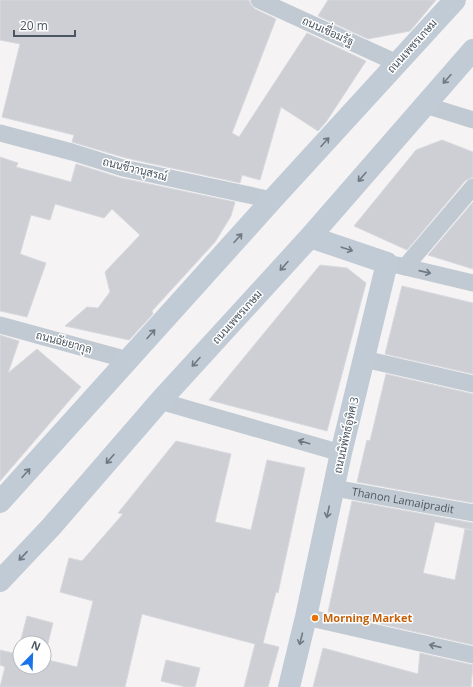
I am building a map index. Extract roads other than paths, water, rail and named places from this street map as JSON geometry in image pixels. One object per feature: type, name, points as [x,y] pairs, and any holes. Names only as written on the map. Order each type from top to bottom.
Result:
[{"type":"main road","name":"ถนนเพชรเกษม","points":[[0,502],[272,200],[455,0]]},
{"type":"main road","name":"ถนนเพชรเกษม","points":[[0,581],[51,527],[160,401],[310,237],[473,50]]},
{"type":"main road","points":[[310,237],[396,265]]},
{"type":"main road","name":"ถนนนิพัทธ์อุทิศ 3","points":[[289,687],[306,617],[341,453],[364,359],[396,265]]},
{"type":"street","name":"ถนนเชื่อมรัฐ","points":[[259,0],[397,63]]},
{"type":"street","points":[[424,105],[473,120]]},
{"type":"street","name":"ถนนชีวานุสรณ์","points":[[0,133],[72,152],[123,168],[272,200]]},
{"type":"street","points":[[396,265],[473,187]]},
{"type":"street","points":[[396,265],[473,283]]},
{"type":"street","name":"ถนนฉัยยากุล","points":[[0,324],[128,360]]},
{"type":"street","points":[[364,359],[473,384]]},
{"type":"street","points":[[160,401],[341,453]]},
{"type":"street","name":"Thanon Lamaipradit","points":[[334,488],[473,513]]},
{"type":"street","points":[[306,617],[473,655]]},
{"type":"place","name":"Morning Market","points":[[315,618]]}]
